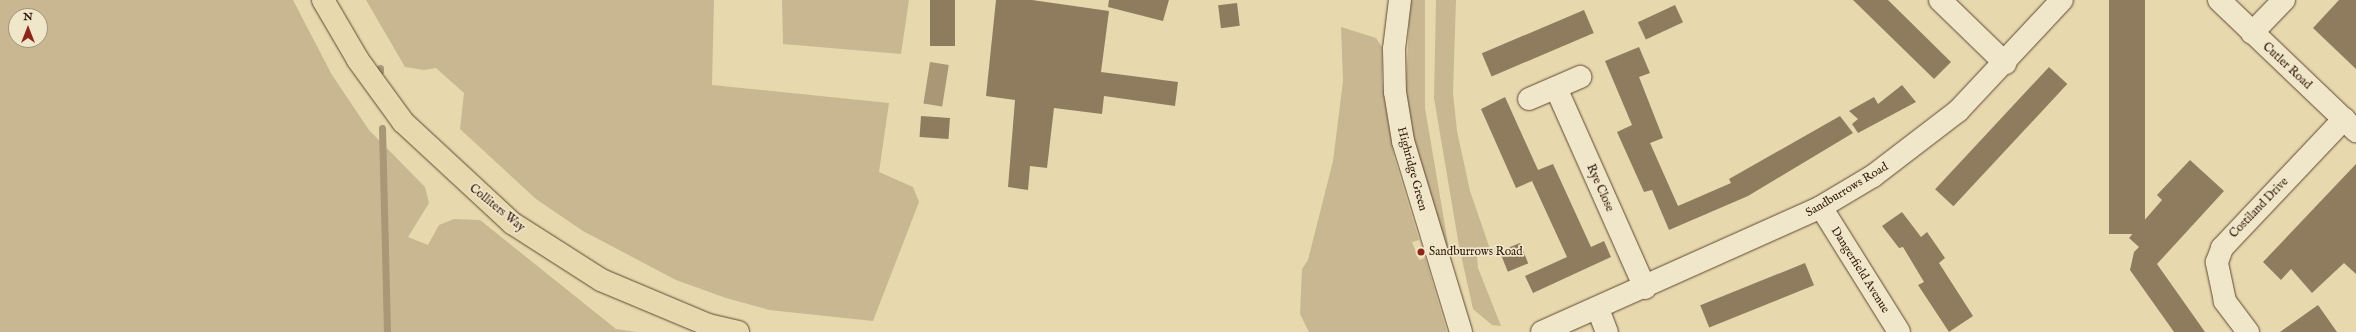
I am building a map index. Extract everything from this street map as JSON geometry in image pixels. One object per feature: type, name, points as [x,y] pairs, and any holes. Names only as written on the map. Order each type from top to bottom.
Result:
[{"type":"highway","name":"Colliters Way","points":[[323,0],[358,60],[403,122],[512,223],[601,280],[708,325],[738,332]]},
{"type":"street","name":"Highridge Green","points":[[1400,0],[1394,49],[1395,85],[1403,141],[1461,332]]},
{"type":"street","points":[[1940,0],[2006,63]]},
{"type":"street","name":"Sandburrows Road","points":[[1542,332],[1598,310],[1821,208],[1913,147],[1958,111],[2006,63],[2062,0]]},
{"type":"street","name":"Cutler Road","points":[[2219,0],[2350,125]]},
{"type":"street","points":[[2252,33],[2284,0]]},
{"type":"street","points":[[1529,100],[1580,77]]},
{"type":"street","name":"Rye Close","points":[[1556,88],[1645,288]]},
{"type":"street","name":"Costiland Drive","points":[[2248,332],[2225,301],[2217,262],[2222,248],[2350,125]]},
{"type":"street","name":"Dangerfield Avenue","points":[[1821,208],[1899,332]]},
{"type":"street","points":[[1598,310],[1607,332]]},
{"type":"shaded area","points":[[0,0],[293,0],[332,75],[369,130],[425,187],[429,203],[408,237],[428,245],[439,225],[454,219],[480,220],[616,329],[637,332],[0,332]]},
{"type":"shaded area","points":[[366,0],[714,0],[712,85],[889,103],[879,172],[913,187],[919,202],[873,321],[769,310],[726,298],[676,280],[583,231],[536,199],[460,129],[464,93],[436,68],[424,70],[405,67]]},
{"type":"shaded area","points":[[782,0],[909,0],[901,54],[783,44]]},
{"type":"shaded area","points":[[1410,0],[1425,0],[1425,108],[1452,267],[1413,136],[1406,90]]},
{"type":"shaded area","points":[[1436,0],[1456,0],[1453,93],[1457,131],[1470,191],[1490,249],[1477,255],[1478,268],[1501,326],[1492,325],[1473,309],[1459,246],[1434,98]]},
{"type":"shaded area","points":[[1341,27],[1376,38],[1382,47],[1382,82],[1394,157],[1419,240],[1412,242],[1419,260],[1425,258],[1447,332],[1309,332],[1300,314],[1302,269],[1308,260],[1333,161],[1343,81]]},
{"type":"shaded area","points":[[930,62],[949,65],[942,106],[923,103]]},
{"type":"building","points":[[930,0],[955,0],[955,46],[930,46]]},
{"type":"building","points":[[996,0],[1032,0],[1109,11],[1101,72],[1178,82],[1175,106],[1104,96],[1102,114],[1054,108],[1047,168],[1030,166],[1028,190],[1008,187],[1015,100],[986,96]]},
{"type":"building","points":[[1109,0],[1169,0],[1163,21],[1108,7]]},
{"type":"building","points":[[1853,0],[1888,0],[1951,62],[1934,79]]},
{"type":"building","points":[[2109,0],[2145,0],[2145,234],[2109,234]]},
{"type":"building","points":[[2339,0],[2356,0],[2356,69],[2313,28]]},
{"type":"building","points":[[1237,3],[1240,26],[1221,28],[1218,5]]},
{"type":"building","points":[[1675,5],[1683,22],[1646,40],[1638,22]]},
{"type":"building","points":[[1584,10],[1594,33],[1492,76],[1482,53]]},
{"type":"building","points":[[1639,47],[1650,73],[1639,77],[1663,138],[1650,143],[1678,206],[1731,183],[1729,179],[1840,116],[1853,133],[1748,196],[1669,230],[1652,190],[1644,192],[1617,132],[1632,125],[1605,61]]},
{"type":"building","points":[[2049,67],[2067,84],[1953,206],[1935,189]]},
{"type":"building","points":[[1902,85],[1916,102],[1858,133],[1852,124],[1858,119],[1849,111],[1874,97],[1878,104]]},
{"type":"building","points":[[1505,97],[1538,170],[1553,164],[1591,247],[1604,241],[1611,257],[1533,293],[1525,276],[1567,257],[1532,181],[1516,188],[1481,109]]},
{"type":"building","points":[[921,116],[950,118],[948,139],[920,137]]},
{"type":"building","points":[[2190,160],[2224,191],[2157,264],[2205,332],[2174,332],[2130,270],[2134,252],[2139,247],[2129,238],[2162,200],[2157,195]]},
{"type":"building","points":[[2356,164],[2356,274],[2344,263],[2312,293],[2291,269],[2281,280],[2263,262]]},
{"type":"building","points":[[1902,212],[1921,237],[1927,232],[1945,258],[1939,263],[1973,316],[1949,332],[1918,285],[1924,282],[1903,247],[1899,248],[1882,226]]},
{"type":"building","points":[[1520,243],[1528,263],[1508,272],[1500,251]]},
{"type":"building","points":[[1805,263],[1814,285],[1709,328],[1700,305]]},
{"type":"building","points":[[2318,305],[2337,332],[2280,332]]},
{"type":"waterway","points":[[382,128],[387,332]]},
{"type":"place","name":"Sandburrows Road","points":[[1421,252]]}]
